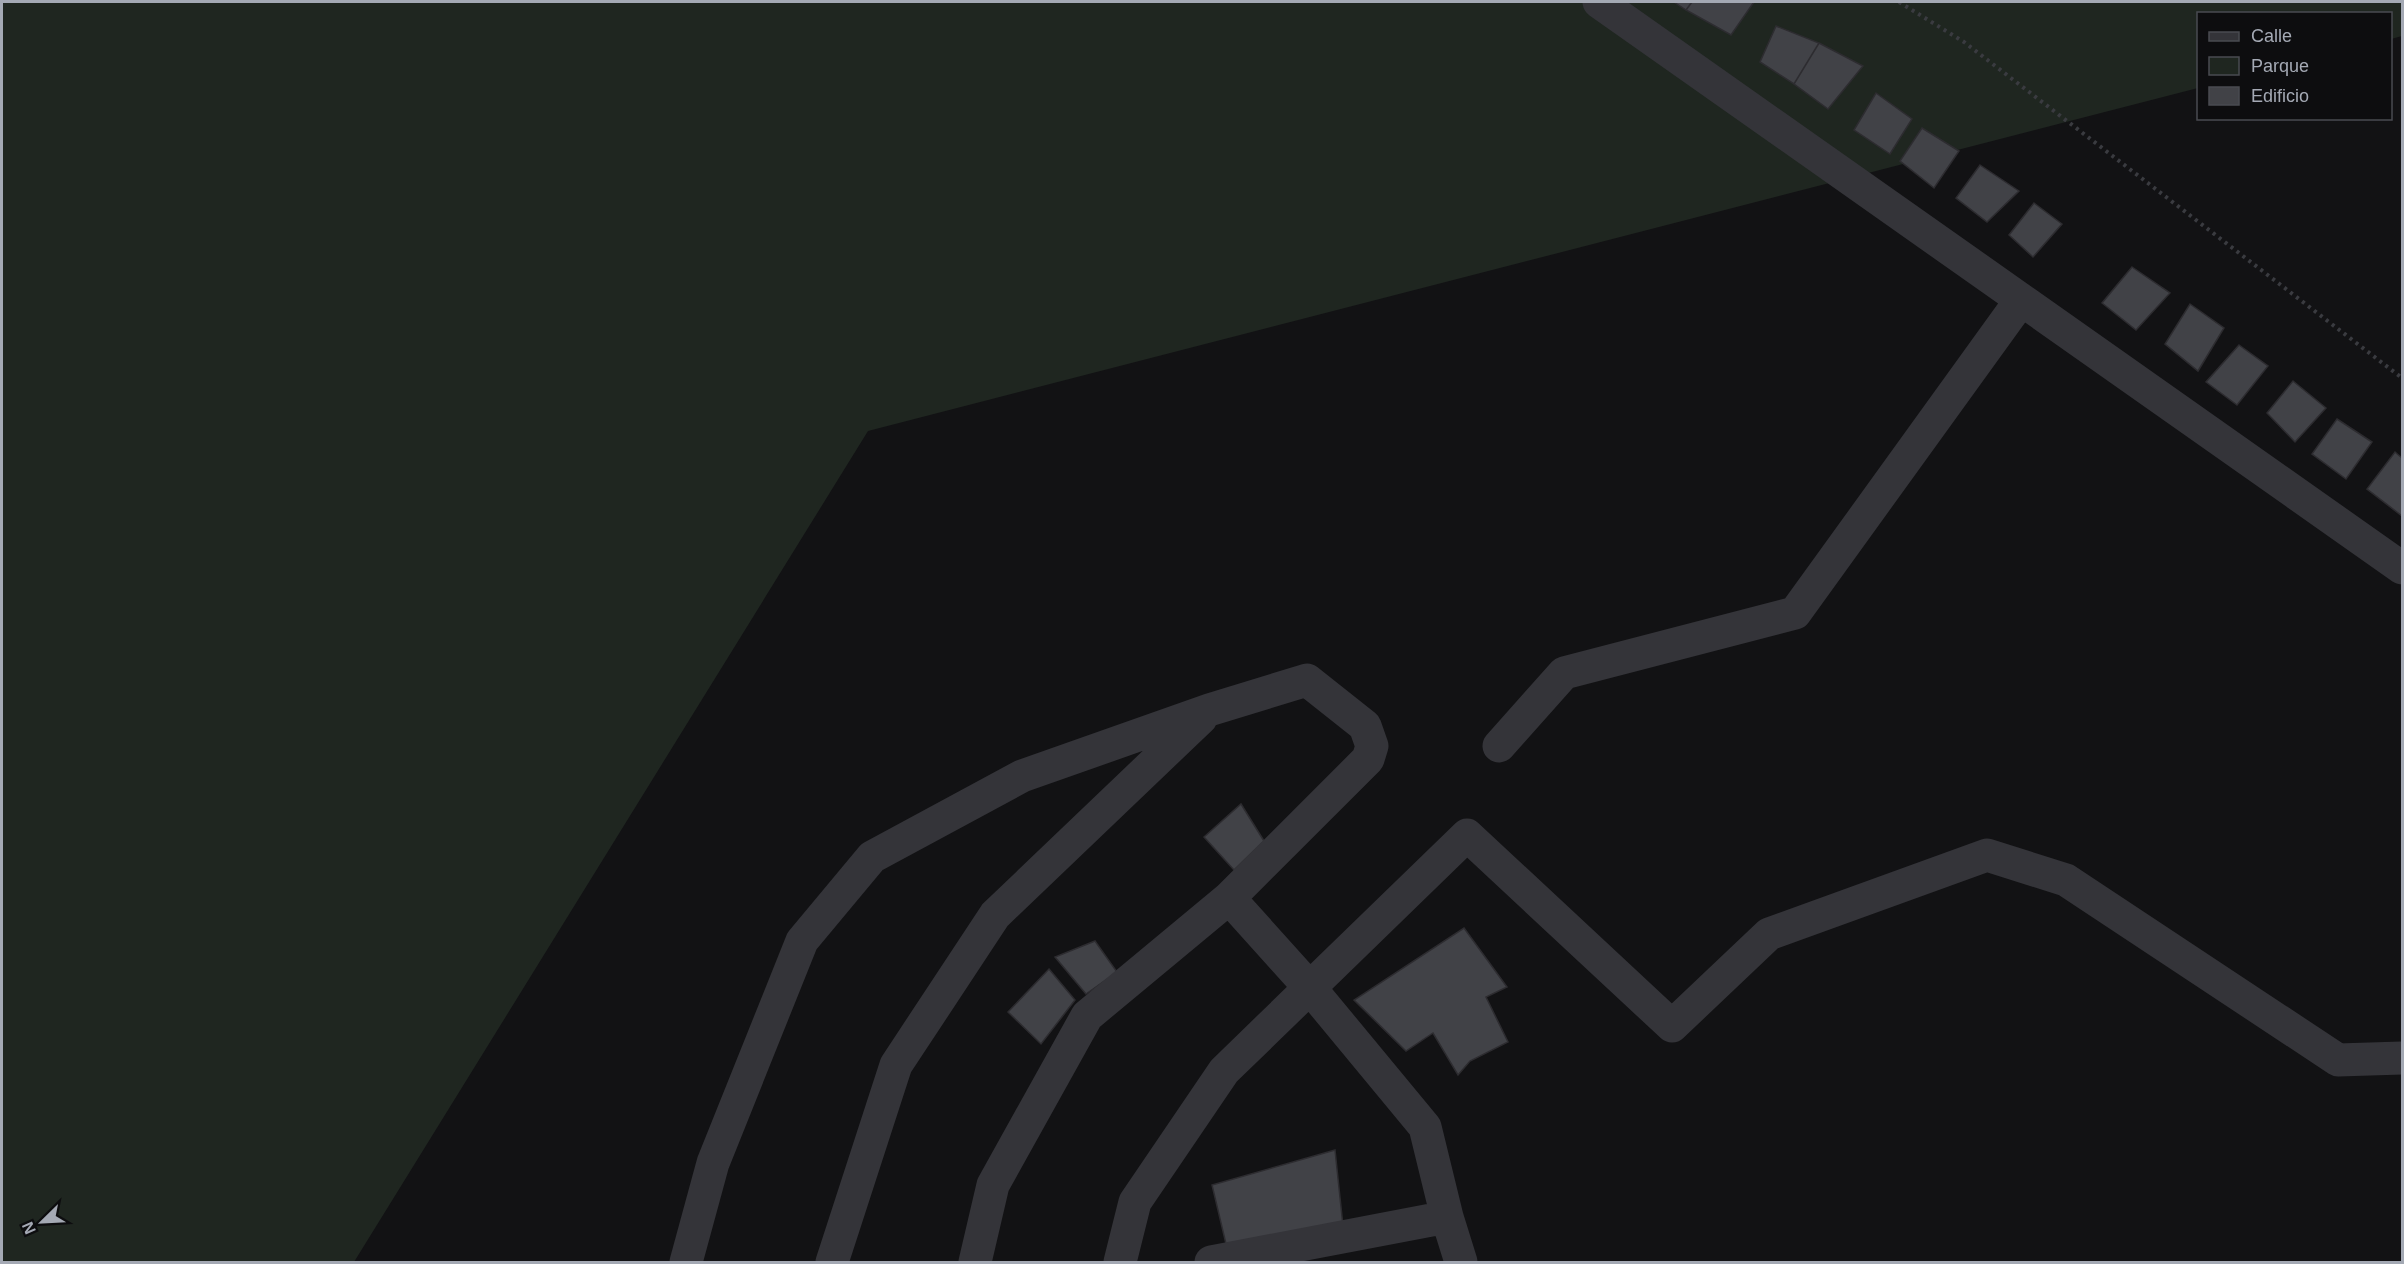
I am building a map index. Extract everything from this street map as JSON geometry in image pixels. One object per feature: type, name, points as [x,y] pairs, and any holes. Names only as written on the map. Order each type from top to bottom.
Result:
[{"type":"street","points":[[1599,2],[2403,568]]},
{"type":"street","points":[[1500,746],[1564,673],[1794,613],[2021,300]]},
{"type":"street","points":[[686,1263],[713,1163],[802,941],[872,857],[1022,776],[1209,710],[1308,680],[1365,726],[1371,739],[1371,753],[1364,765],[1229,898],[1088,1016],[993,1185],[975,1263]]},
{"type":"street","points":[[832,1263],[896,1065],[995,915],[1209,710]]},
{"type":"street","points":[[1120,1263],[1135,1202],[1224,1071],[1467,836],[1672,1026],[1770,934],[1987,855],[2066,880],[2338,1060],[2403,1058]]},
{"type":"street","points":[[1229,898],[1310,988],[1425,1127],[1461,1263]]},
{"type":"street","points":[[1211,1263],[1447,1217]]},
{"type":"path","points":[[1899,2],[1973,49],[2403,378]]},
{"type":"green space","points":[[2,2],[2402,2],[2402,36],[2392,39],[2392,12],[2197,12],[2197,88],[868,431],[354,1262],[2,1262]]},
{"type":"building","points":[[1674,2],[1692,2],[1686,10]]},
{"type":"building","points":[[1692,2],[1754,2],[1731,35],[1686,10]]},
{"type":"building","points":[[1776,26],[1819,43],[1794,84],[1760,62]]},
{"type":"building","points":[[1819,43],[1863,66],[1828,109],[1794,84]]},
{"type":"building","points":[[1876,93],[1912,119],[1890,154],[1854,130]]},
{"type":"building","points":[[1922,128],[1959,151],[1934,188],[1900,161]]},
{"type":"building","points":[[1980,165],[2019,191],[1987,222],[1956,198]]},
{"type":"building","points":[[2034,203],[2062,224],[2033,257],[2009,235]]},
{"type":"building","points":[[2132,267],[2170,293],[2136,330],[2102,303]]},
{"type":"building","points":[[2190,304],[2224,328],[2198,371],[2165,344]]},
{"type":"building","points":[[2239,345],[2268,366],[2237,405],[2206,382]]},
{"type":"building","points":[[2293,381],[2326,408],[2295,442],[2267,413]]},
{"type":"building","points":[[2337,419],[2372,442],[2346,479],[2312,454]]},
{"type":"building","points":[[2395,452],[2402,458],[2402,516],[2367,489]]},
{"type":"building","points":[[1241,804],[1264,841],[1234,870],[1204,837]]},
{"type":"building","points":[[1464,928],[1507,987],[1486,997],[1508,1042],[1470,1061],[1458,1075],[1433,1033],[1406,1051],[1354,1000]]},
{"type":"building","points":[[1095,941],[1117,972],[1086,994],[1055,957]]},
{"type":"building","points":[[1049,969],[1075,1000],[1041,1044],[1008,1012]]},
{"type":"building","points":[[1335,1150],[1343,1226],[1226,1244],[1212,1185]]}]
